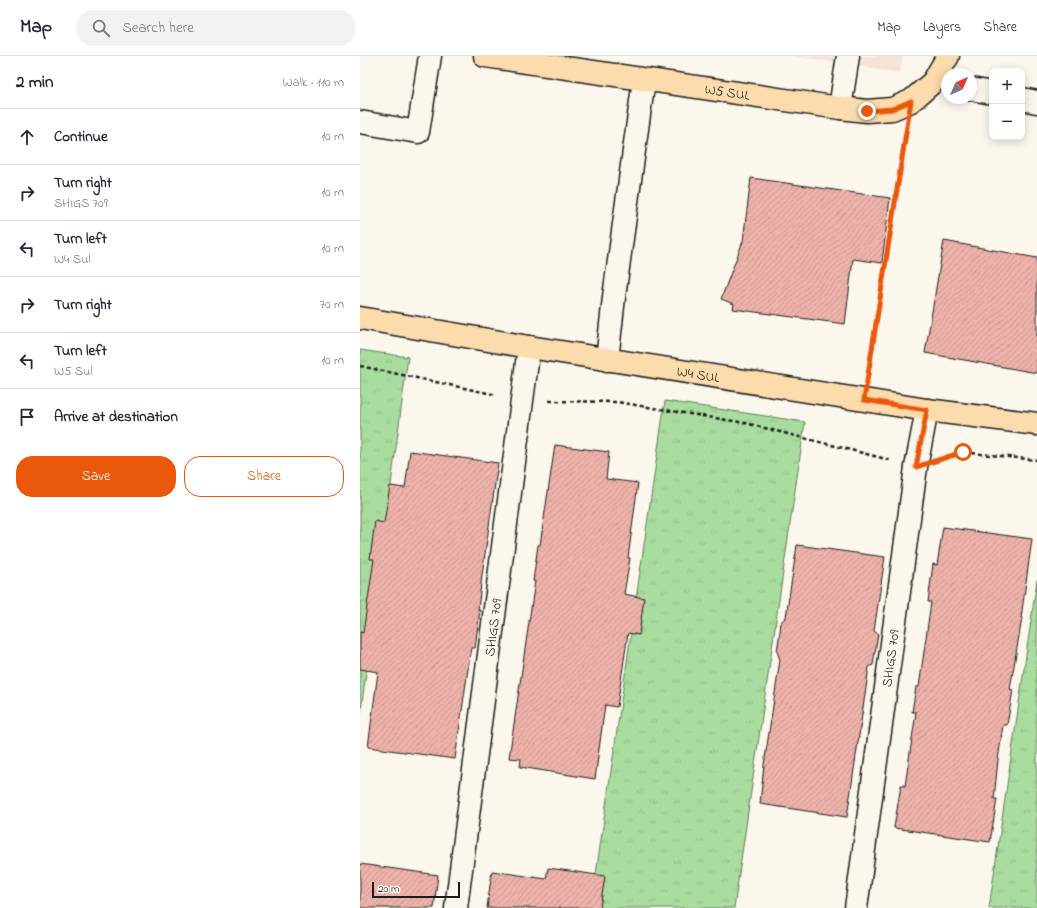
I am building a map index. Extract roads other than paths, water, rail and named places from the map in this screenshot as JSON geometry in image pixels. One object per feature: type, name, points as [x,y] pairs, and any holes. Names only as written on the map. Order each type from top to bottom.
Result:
[{"type":"main road","name":"W5 SUL","points":[[485,56],[867,111],[892,109],[911,101],[940,84],[948,56]]},
{"type":"main road","name":"W4 SUL","points":[[360,318],[607,360],[927,410],[1037,424]]},
{"type":"street","points":[[360,122],[418,132],[430,56]]},
{"type":"street","points":[[840,108],[848,56]]},
{"type":"street","points":[[607,360],[614,297],[644,80]]},
{"type":"street","points":[[977,90],[989,92]]},
{"type":"street","points":[[1025,100],[1037,102]]},
{"type":"street","name":"SHIGS 709","points":[[456,908],[530,347]]},
{"type":"street","name":"SHIGS 709","points":[[856,908],[916,467],[927,410]]}]
